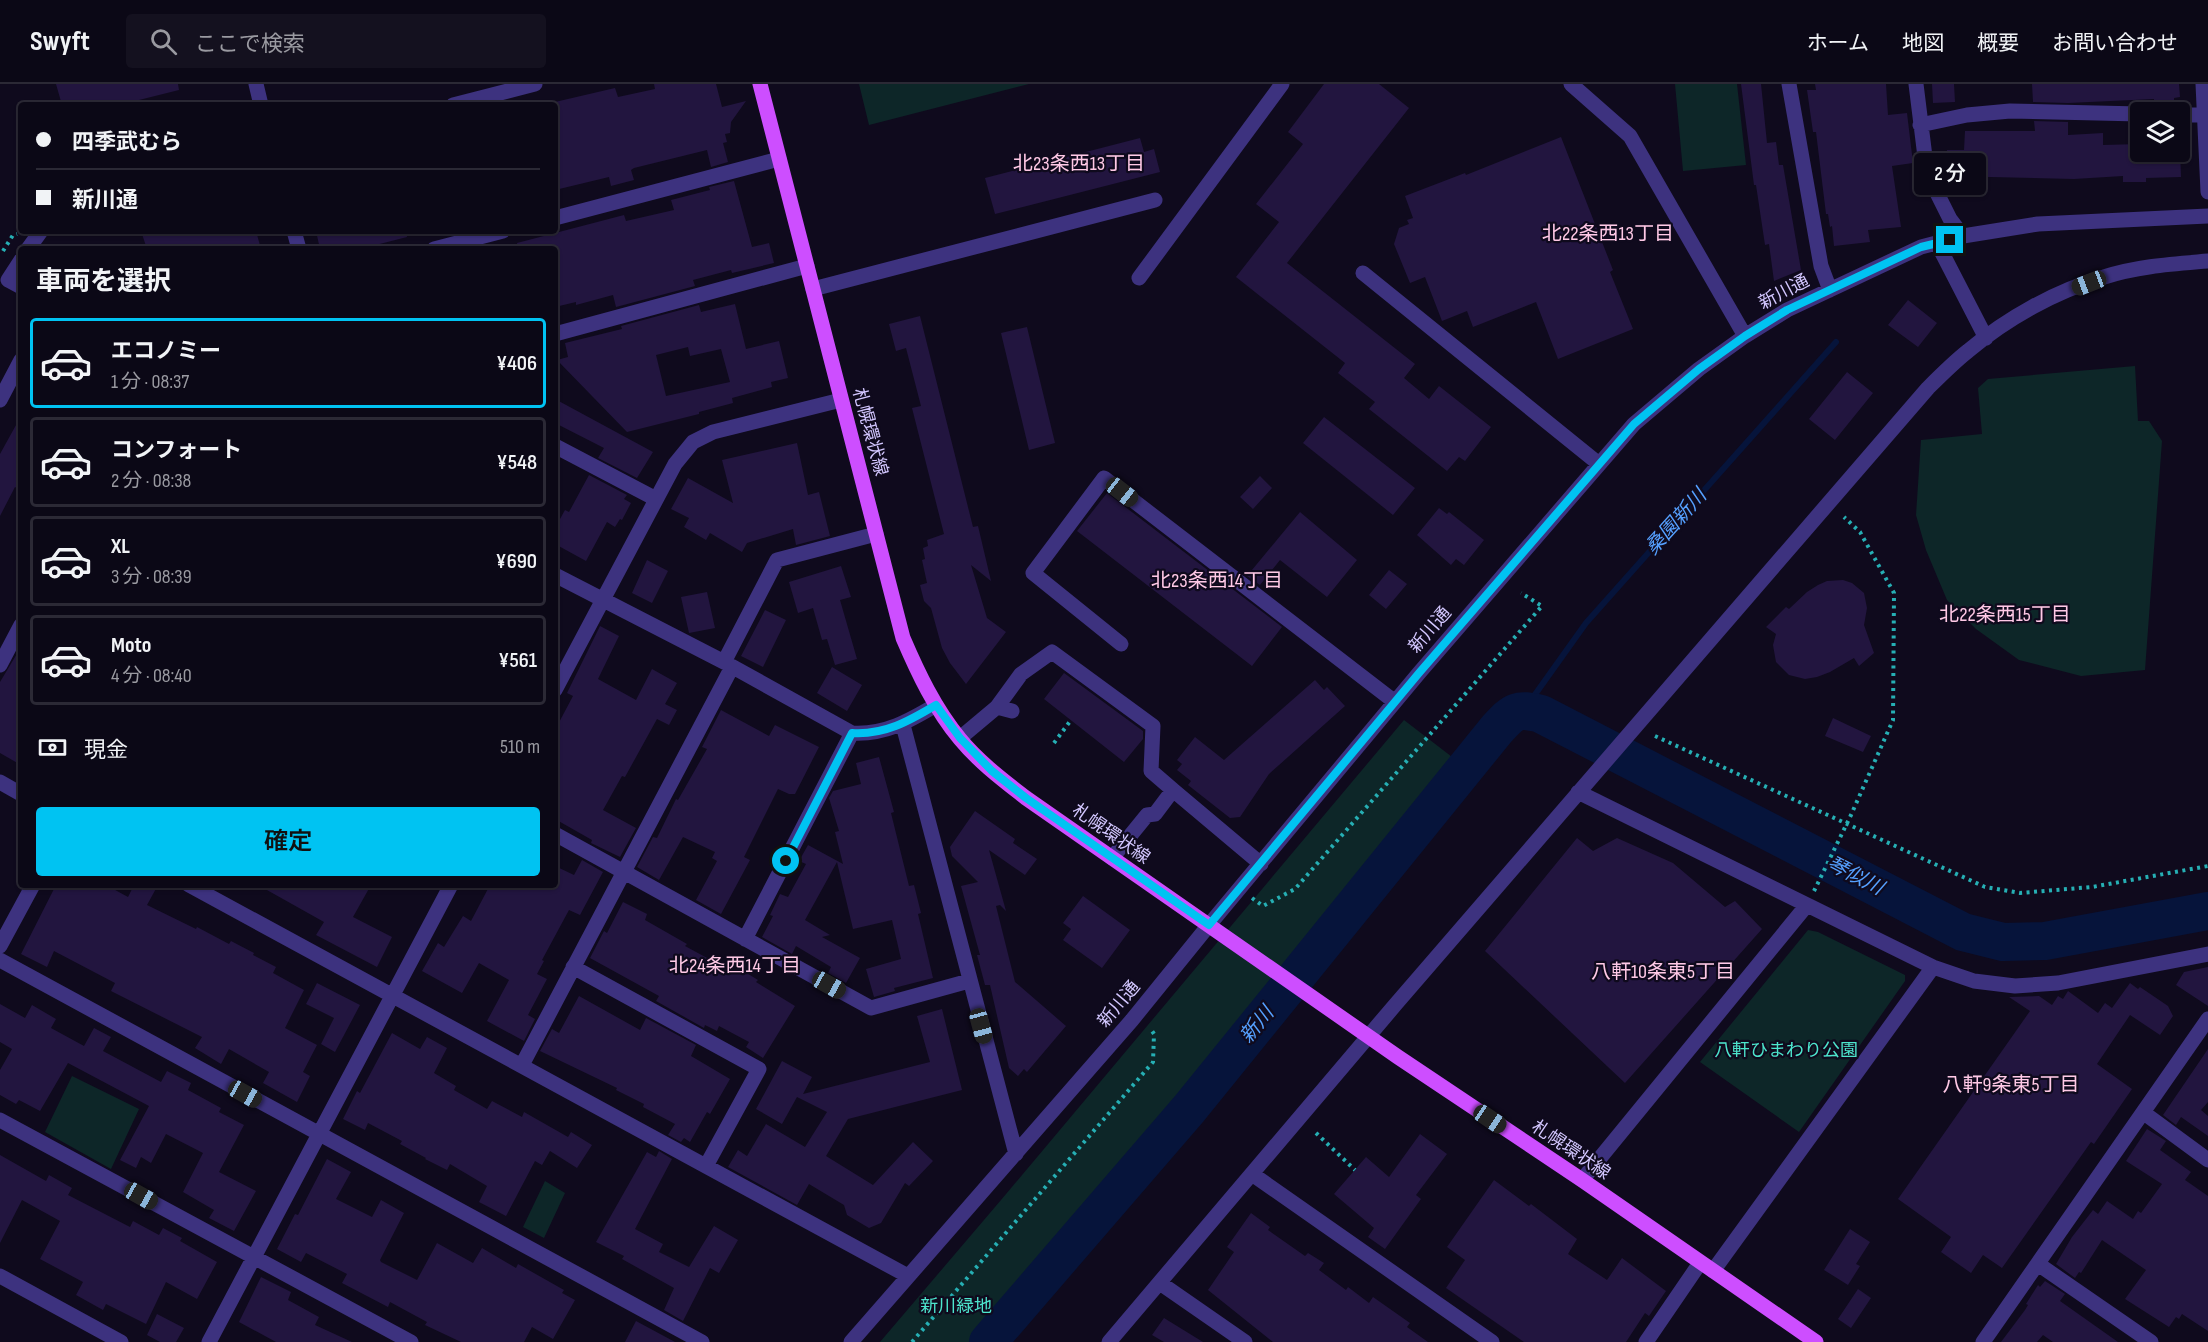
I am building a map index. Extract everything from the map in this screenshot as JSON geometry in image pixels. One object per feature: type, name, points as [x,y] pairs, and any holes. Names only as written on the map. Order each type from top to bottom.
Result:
[{"type":"main road","name":"札幌環状線","points":[[760,84],[903,638],[917,671],[936,705],[960,738],[992,771],[1026,798],[1368,1036],[1816,1342]]},
{"type":"street","points":[[256,84],[260,102]]},
{"type":"street","points":[[465,102],[535,84]]},
{"type":"street","points":[[1139,278],[1282,84]]},
{"type":"street","points":[[1571,84],[1630,136],[1745,336]]},
{"type":"street","points":[[1789,84],[1821,266],[1830,290]]},
{"type":"street","points":[[1916,84],[1927,173],[1950,219],[1963,236]]},
{"type":"street","points":[[2203,84],[2207,115],[2208,192]]},
{"type":"street","points":[[1920,125],[1967,115],[2010,111],[2130,114]]},
{"type":"street","points":[[2190,115],[2207,115]]},
{"type":"street","points":[[558,217],[779,159]]},
{"type":"street","points":[[813,289],[1155,200]]},
{"type":"street","name":"新川通","points":[[850,1342],[1132,1020],[1395,702],[1599,464],[1634,424],[1699,369],[1787,310],[1921,247],[1963,236],[2038,224],[2208,216]]},
{"type":"street","points":[[446,246],[492,234]]},
{"type":"street","points":[[1936,243],[1986,338]]},
{"type":"street","points":[[1109,1342],[1368,1036],[1928,388],[1969,350],[2011,320],[2057,295],[2105,276],[2160,265],[2208,261]]},
{"type":"street","points":[[18,265],[8,280],[18,285]]},
{"type":"street","points":[[558,333],[807,266]]},
{"type":"street","points":[[1363,273],[1599,464]]},
{"type":"street","points":[[0,400],[18,366]]},
{"type":"street","points":[[558,684],[675,464],[693,442],[713,432],[841,400]]},
{"type":"street","points":[[558,448],[656,499]]},
{"type":"street","points":[[1121,644],[1033,573],[1104,478],[1395,702]]},
{"type":"street","points":[[522,1065],[623,872],[728,664],[777,560],[876,534]]},
{"type":"street","points":[[558,577],[728,664],[852,733],[867,734],[903,725],[936,705]]},
{"type":"street","points":[[0,665],[18,631]]},
{"type":"street","points":[[960,738],[1005,709],[1021,674],[1053,652],[1153,726],[1151,771],[1261,864]]},
{"type":"street","points":[[903,725],[1016,1154]]},
{"type":"street","points":[[745,939],[852,733]]},
{"type":"street","points":[[0,782],[18,792]]},
{"type":"street","points":[[1582,788],[1807,905],[1933,967],[1974,981],[2015,986],[2058,983],[2208,954]]},
{"type":"street","points":[[1113,858],[1147,815],[1155,814],[1173,790]]},
{"type":"street","points":[[558,836],[871,1008],[969,981]]},
{"type":"street","points":[[0,946],[31,888]]},
{"type":"street","points":[[195,888],[908,1276]]},
{"type":"street","points":[[208,1342],[449,888]]},
{"type":"street","points":[[1582,1180],[1807,905]]},
{"type":"street","points":[[0,960],[702,1342]]},
{"type":"street","points":[[573,967],[759,1069],[706,1166]]},
{"type":"street","points":[[1646,1342],[1706,1267],[1933,967]]},
{"type":"street","points":[[1983,1342],[2208,1019]]},
{"type":"street","points":[[2144,1113],[2208,1160]]},
{"type":"street","points":[[0,1120],[411,1342]]},
{"type":"street","points":[[1252,1174],[1492,1342]]},
{"type":"street","points":[[2038,1264],[2151,1342]]},
{"type":"street","points":[[0,1276],[121,1342]]},
{"type":"street","points":[[1160,1283],[1245,1342]]},
{"type":"path","points":[[1814,891],[1847,824],[1893,720],[1894,594],[1860,532],[1844,517]]},
{"type":"path","points":[[1241,888],[1263,906],[1295,889],[1542,606],[1521,593]]},
{"type":"path","points":[[1054,743],[1071,720]]},
{"type":"path","points":[[1655,736],[1985,887],[2019,893],[2092,887],[2208,866]]},
{"type":"path","points":[[912,1342],[1153,1062],[1154,1034],[1152,1031]]},
{"type":"path","points":[[1316,1133],[1355,1170]]},
{"type":"green space","points":[[859,84],[1029,84],[869,125]]},
{"type":"green space","points":[[1675,84],[1737,84],[1746,165],[1683,171]]},
{"type":"green space","points":[[2135,366],[2138,421],[2149,421],[2162,441],[2145,670],[2081,676],[2019,660],[1976,629],[1947,600],[1926,550],[1916,515],[1921,440],[1982,434],[1978,388],[1988,379]]},
{"type":"green space","name":"新川緑地","points":[[1404,720],[1456,760],[1036,1265],[970,1342],[880,1342],[1001,1200]]},
{"type":"green space","name":"八軒ひまわり公園","points":[[1808,930],[1818,932],[1905,975],[1905,981],[1799,1132],[1700,1062]]},
{"type":"green space","points":[[72,1076],[139,1109],[111,1169],[45,1132]]},
{"type":"green space","points":[[545,1181],[565,1193],[544,1238],[523,1227]]},
{"type":"building","points":[[56,84],[178,84],[179,90],[131,102],[61,102]]},
{"type":"building","points":[[654,84],[716,84],[722,107],[746,101],[731,122],[730,133],[725,134],[727,142],[723,143],[728,162],[711,167],[707,150],[634,168],[631,170],[634,180],[611,186],[609,177],[558,189],[558,102],[555,102],[615,88],[618,97],[655,89]]},
{"type":"building","points":[[1324,84],[1379,84],[1409,108],[1287,263],[1415,364],[1404,378],[1429,399],[1439,386],[1491,427],[1465,461],[1459,457],[1447,471],[1369,409],[1375,402],[1338,373],[1345,363],[1236,277],[1279,222],[1256,204],[1303,144],[1288,132]]},
{"type":"building","points":[[1741,84],[1761,84],[1767,143],[1776,142],[1779,165],[1783,165],[1801,270],[1774,281],[1769,244],[1765,245],[1756,185],[1754,185]]},
{"type":"building","points":[[1815,84],[1886,84],[1888,115],[1907,113],[1913,163],[1892,166],[1901,227],[1868,230],[1870,242],[1834,246],[1832,226],[1830,227],[1828,214],[1826,214],[1816,132],[1813,132],[1807,90],[1816,90]]},
{"type":"building","points":[[1932,84],[1954,84],[1955,102],[1933,103]]},
{"type":"building","points":[[2032,84],[2179,84],[2180,97],[2174,100],[2154,101],[2154,99],[2068,103],[2033,102]]},
{"type":"building","points":[[2034,121],[2068,122],[2068,135],[2103,133],[2103,145],[2130,144],[2130,162],[2180,162],[2181,177],[2146,178],[2146,182],[2123,182],[2123,176],[2074,179],[1947,176],[1947,150],[1964,150],[1965,131],[2035,131]]},
{"type":"building","points":[[1561,137],[1613,270],[1610,272],[1633,329],[1558,359],[1536,302],[1473,327],[1467,311],[1442,321],[1425,277],[1410,283],[1394,244],[1399,228],[1409,224],[1407,220],[1413,218],[1405,196],[1465,173],[1466,175]]},
{"type":"building","points":[[1140,138],[1144,152],[1154,149],[1160,172],[995,214],[985,178]]},
{"type":"building","points":[[734,181],[752,247],[769,243],[774,263],[732,273],[731,270],[693,280],[695,286],[616,307],[613,295],[576,305],[576,302],[558,306],[558,246],[518,246],[517,243],[624,215],[626,221],[674,210],[671,200],[710,190],[709,187]]},
{"type":"building","points":[[142,234],[257,234],[260,246],[146,246]]},
{"type":"building","points":[[317,234],[406,234],[407,237],[372,246],[319,246]]},
{"type":"building","points":[[1908,300],[1937,323],[1918,347],[1888,325]]},
{"type":"building","points":[[735,304],[746,349],[779,341],[788,378],[771,382],[772,387],[732,398],[733,403],[627,432],[558,361],[568,357],[565,343],[622,329],[621,326],[699,305],[701,312]],"holes":[[[688,347],[690,356],[721,349],[730,382],[666,396],[656,355]]]},
{"type":"building","points":[[920,316],[973,527],[978,526],[991,581],[971,565],[987,618],[1006,632],[966,684],[942,648],[931,608],[924,601],[920,585],[927,583],[922,560],[925,559],[923,548],[928,546],[927,540],[944,534],[912,408],[921,406],[906,348],[896,351],[889,324]]},
{"type":"building","points":[[1027,327],[1055,443],[1029,450],[1001,333]]},
{"type":"building","points":[[1847,372],[1873,393],[1835,440],[1809,419]]},
{"type":"building","points":[[558,401],[653,452],[637,478],[598,458],[604,448],[558,425]]},
{"type":"building","points":[[1324,417],[1415,488],[1393,515],[1303,443]]},
{"type":"building","points":[[18,421],[18,489],[15,487],[0,516],[0,454]]},
{"type":"building","points":[[797,443],[808,495],[819,492],[830,536],[796,545],[793,529],[747,543],[742,552],[710,533],[706,540],[684,527],[689,518],[671,509],[688,478],[733,503],[722,460]]},
{"type":"building","points":[[589,475],[627,495],[624,499],[631,503],[622,520],[620,519],[615,527],[607,522],[586,561],[558,546],[558,523],[565,510],[569,512]]},
{"type":"building","points":[[1260,476],[1272,488],[1253,509],[1240,497]]},
{"type":"building","points":[[1107,493],[1282,627],[1252,666],[1077,531]]},
{"type":"building","points":[[1439,508],[1447,514],[1449,512],[1484,540],[1464,565],[1456,559],[1451,565],[1417,535]]},
{"type":"building","points":[[1300,512],[1357,560],[1327,597],[1280,560],[1260,585],[1247,576]]},
{"type":"building","points":[[647,560],[668,571],[652,603],[632,593]]},
{"type":"building","points":[[841,566],[851,597],[840,600],[857,659],[835,665],[827,639],[822,640],[813,608],[798,613],[789,582]]},
{"type":"building","points":[[1389,570],[1407,584],[1386,609],[1369,595]]},
{"type":"building","points":[[1843,580],[1852,583],[1864,593],[1867,608],[1864,625],[1874,653],[1859,666],[1854,658],[1817,677],[1805,679],[1789,675],[1776,662],[1773,645],[1776,634],[1766,627],[1786,607],[1789,609],[1818,585],[1827,581]]},
{"type":"building","points":[[707,592],[715,628],[689,633],[681,597]]},
{"type":"building","points":[[765,610],[786,620],[763,667],[741,656]]},
{"type":"building","points":[[600,626],[619,636],[598,679],[636,700],[652,669],[677,683],[665,704],[677,710],[669,725],[657,719],[625,777],[622,776],[603,810],[636,828],[620,857],[591,843],[592,840],[558,821],[558,724],[573,696],[567,693]]},
{"type":"building","points":[[18,652],[18,763],[0,753],[0,682]]},
{"type":"building","points":[[832,667],[862,685],[847,711],[817,693]]},
{"type":"building","points":[[1064,673],[1143,731],[1143,739],[1124,762],[1044,699]]},
{"type":"building","points":[[1315,680],[1324,690],[1327,687],[1345,706],[1269,774],[1240,817],[1230,818],[1188,785],[1191,781],[1177,770],[1182,764],[1177,760],[1195,737],[1224,760]]},
{"type":"building","points":[[721,710],[769,736],[775,725],[819,747],[795,794],[778,789],[744,857],[750,860],[721,914],[696,900],[717,861],[712,858],[715,852],[683,837],[659,880],[637,867],[653,837],[657,838],[676,799],[678,800],[707,749],[702,747]]},
{"type":"building","points":[[1833,718],[1871,736],[1863,752],[1825,736]]},
{"type":"building","points":[[879,757],[894,812],[891,813],[909,886],[914,885],[921,913],[918,914],[933,978],[894,988],[895,991],[874,997],[866,969],[901,959],[892,920],[853,929],[837,862],[805,920],[830,935],[822,937],[860,958],[846,983],[828,973],[831,967],[796,946],[792,954],[762,937],[773,916],[770,915],[780,894],[788,897],[806,864],[799,861],[808,845],[843,864],[835,832],[839,831],[829,798],[833,791],[861,784],[856,763]]},
{"type":"building","points":[[975,811],[1015,839],[1013,843],[1037,859],[1025,875],[989,850],[1006,911],[1000,905],[996,906],[1015,982],[1066,1026],[1027,1072],[1024,1069],[1018,1076],[1009,1068],[990,985],[985,985],[977,955],[980,955],[961,886],[978,882],[952,856],[950,847]]},
{"type":"building","points":[[1577,838],[1593,851],[1617,838],[1673,863],[1725,907],[1735,901],[1762,929],[1625,1083],[1485,951]]},
{"type":"building","points":[[582,860],[603,872],[580,915],[569,910],[542,960],[544,961],[537,974],[547,979],[528,1015],[535,1019],[524,1041],[487,1021],[509,980],[479,963],[462,993],[422,971],[438,943],[444,947],[463,916],[471,921],[488,888],[558,888],[558,867],[574,875]]},
{"type":"building","points":[[54,888],[112,888],[128,897],[132,888],[156,888],[147,905],[229,944],[231,941],[254,953],[253,955],[276,967],[273,973],[304,990],[285,1028],[317,1045],[303,1072],[310,1076],[297,1102],[263,1083],[269,1072],[229,1049],[221,1064],[195,1048],[202,1037],[111,991],[115,983],[54,951],[47,967],[21,954]]},
{"type":"building","points":[[263,888],[369,888],[353,917],[392,937],[377,967],[316,935],[324,922]]},
{"type":"building","points":[[1083,896],[1130,930],[1102,968],[1063,940],[1071,929],[1063,923]]},
{"type":"building","points":[[623,902],[647,914],[645,920],[687,944],[685,946],[733,972],[737,967],[758,980],[756,982],[795,1006],[763,1058],[746,1047],[749,1042],[719,1026],[717,1031],[705,1025],[704,1028],[656,1001],[659,996],[590,958],[604,931],[607,933]]},
{"type":"building","points":[[2208,967],[2208,1006],[2176,985],[2184,972]]},
{"type":"building","points":[[317,983],[360,1005],[335,1052],[321,1044],[334,1018],[306,1004]]},
{"type":"building","points":[[2130,983],[2168,1006],[2173,1016],[2160,1035],[2130,1015],[2097,1064],[2132,1089],[2094,1144],[2091,1142],[2002,1268],[1983,1255],[1971,1273],[1941,1252],[1951,1237],[1898,1199],[2030,1011],[2009,997],[2039,996],[2052,1005],[2058,996],[2063,999],[2068,991],[2098,1013],[2105,1003],[2112,1008]]},
{"type":"building","points":[[579,996],[640,1030],[646,1018],[696,1045],[691,1056],[730,1079],[710,1114],[707,1112],[690,1142],[684,1138],[681,1142],[668,1135],[675,1124],[643,1107],[644,1104],[616,1090],[617,1088],[540,1051],[552,1029],[559,1033]]},
{"type":"building","points":[[0,1004],[25,1018],[32,1005],[56,1019],[51,1028],[84,1046],[94,1028],[111,1037],[103,1051],[161,1082],[167,1071],[191,1083],[188,1090],[221,1108],[219,1112],[244,1125],[219,1172],[256,1191],[234,1231],[209,1218],[214,1210],[183,1192],[203,1153],[166,1134],[151,1163],[141,1157],[136,1168],[120,1160],[149,1106],[68,1063],[40,1111],[19,1100],[16,1104],[0,1095],[0,1070],[12,1049],[0,1042]]},
{"type":"building","points":[[942,1009],[962,1090],[848,1119],[826,1156],[873,1185],[913,1142],[933,1161],[909,1186],[905,1183],[881,1223],[869,1228],[847,1215],[844,1205],[809,1184],[797,1205],[728,1167],[738,1150],[747,1156],[766,1124],[805,1147],[827,1112],[797,1097],[782,1124],[756,1109],[782,1061],[812,1077],[803,1094],[930,1062],[917,1016]]},
{"type":"building","points":[[392,1033],[420,1049],[427,1037],[447,1048],[434,1073],[456,1086],[454,1090],[487,1109],[492,1101],[522,1117],[524,1112],[568,1137],[571,1132],[592,1145],[577,1168],[550,1151],[542,1165],[535,1161],[506,1216],[479,1202],[487,1186],[450,1164],[447,1170],[425,1159],[400,1144],[402,1141],[368,1123],[365,1130],[343,1119],[357,1091],[360,1093]]},
{"type":"building","points":[[2208,1049],[2208,1102],[2201,1110],[2208,1116],[2208,1136],[2181,1117],[2176,1125],[2163,1115]]},
{"type":"building","points":[[2147,1129],[2166,1141],[2160,1150],[2191,1172],[2185,1180],[2208,1196],[2208,1331],[2182,1314],[2179,1319],[2176,1317],[2169,1327],[2125,1299],[2146,1270],[2102,1240],[2081,1273],[2079,1272],[2075,1278],[2056,1264],[2072,1237],[2093,1210],[2098,1214],[2107,1201],[2133,1219],[2138,1211],[2141,1213],[2162,1184],[2126,1161]]},
{"type":"building","points":[[1420,1134],[1447,1154],[1416,1195],[1421,1199],[1385,1249],[1368,1237],[1374,1228],[1334,1194],[1366,1157],[1389,1177]]},
{"type":"building","points":[[659,1151],[672,1159],[635,1229],[663,1244],[659,1252],[689,1267],[714,1226],[738,1240],[719,1273],[710,1268],[683,1321],[664,1310],[674,1288],[622,1259],[624,1256],[596,1242],[647,1152],[656,1157]]},
{"type":"building","points":[[0,1155],[46,1181],[49,1175],[72,1188],[68,1195],[130,1227],[133,1221],[159,1235],[163,1228],[182,1238],[180,1241],[217,1262],[197,1299],[166,1282],[146,1324],[106,1304],[103,1310],[76,1295],[83,1282],[40,1259],[60,1221],[22,1200],[0,1243]]},
{"type":"building","points":[[327,1159],[351,1172],[336,1199],[372,1217],[381,1200],[404,1213],[381,1262],[417,1280],[437,1243],[473,1263],[482,1248],[516,1268],[518,1264],[564,1290],[562,1293],[575,1300],[553,1339],[532,1327],[524,1342],[461,1342],[425,1325],[427,1322],[390,1302],[388,1307],[342,1283],[347,1274],[306,1253],[301,1262],[277,1249],[295,1214],[298,1215]]},
{"type":"building","points":[[1494,1180],[1529,1206],[1531,1204],[1577,1239],[1568,1254],[1607,1280],[1622,1258],[1666,1291],[1649,1316],[1645,1313],[1626,1342],[1524,1342],[1446,1288],[1465,1260],[1447,1247]]},
{"type":"building","points":[[1251,1213],[1270,1227],[1268,1230],[1305,1256],[1308,1253],[1324,1263],[1319,1270],[1346,1290],[1348,1287],[1369,1303],[1373,1297],[1410,1323],[1407,1327],[1428,1342],[1273,1342],[1208,1290],[1234,1252],[1227,1247]]},
{"type":"building","points":[[1850,1229],[1870,1242],[1856,1264],[1860,1266],[1848,1285],[1824,1270]]},
{"type":"building","points":[[261,1277],[291,1292],[288,1300],[319,1317],[315,1325],[352,1342],[276,1342],[239,1322]]},
{"type":"building","points":[[2045,1281],[2065,1294],[2060,1301],[2118,1342],[2053,1342],[2043,1335],[2037,1342],[2001,1342],[2025,1310],[2028,1305],[2026,1304],[2038,1285],[2040,1287]]},
{"type":"building","points":[[1858,1289],[1871,1298],[1851,1328],[1838,1319]]},
{"type":"building","points":[[157,1314],[184,1328],[176,1342],[160,1342],[147,1335]]},
{"type":"building","points":[[1164,1318],[1203,1342],[1164,1342],[1152,1335]]},
{"type":"building","points":[[636,1321],[675,1342],[625,1342]]},
{"type":"waterway","name":"桑園新川","points":[[1524,710],[1586,623],[1836,342]]},
{"type":"waterway","name":"新川","points":[[988,1342],[1189,1109],[1497,729],[1516,712],[1541,714],[1963,932],[2003,942],[2045,941],[2208,911]]},
{"type":"district","name":"北23条西13丁目","points":[[1079,164]]},
{"type":"district","name":"北22条西13丁目","points":[[1608,234]]},
{"type":"district","name":"北23条西14丁目","points":[[1217,581]]},
{"type":"district","name":"北22条西15丁目","points":[[2005,615]]},
{"type":"district","name":"北24条西14丁目","points":[[735,966]]},
{"type":"district","name":"八軒10条東5丁目","points":[[1663,972]]},
{"type":"district","name":"八軒9条東5丁目","points":[[2011,1085]]},
{"type":"route","points":[[786,861],[852,733],[867,734],[903,725],[936,705],[960,738],[992,771],[1026,798],[1209,925],[1419,673],[1634,424],[1699,369],[1787,310],[1921,247],[1950,240]]},
{"type":"water label","name":"琴似川","points":[[1855,876]]}]
